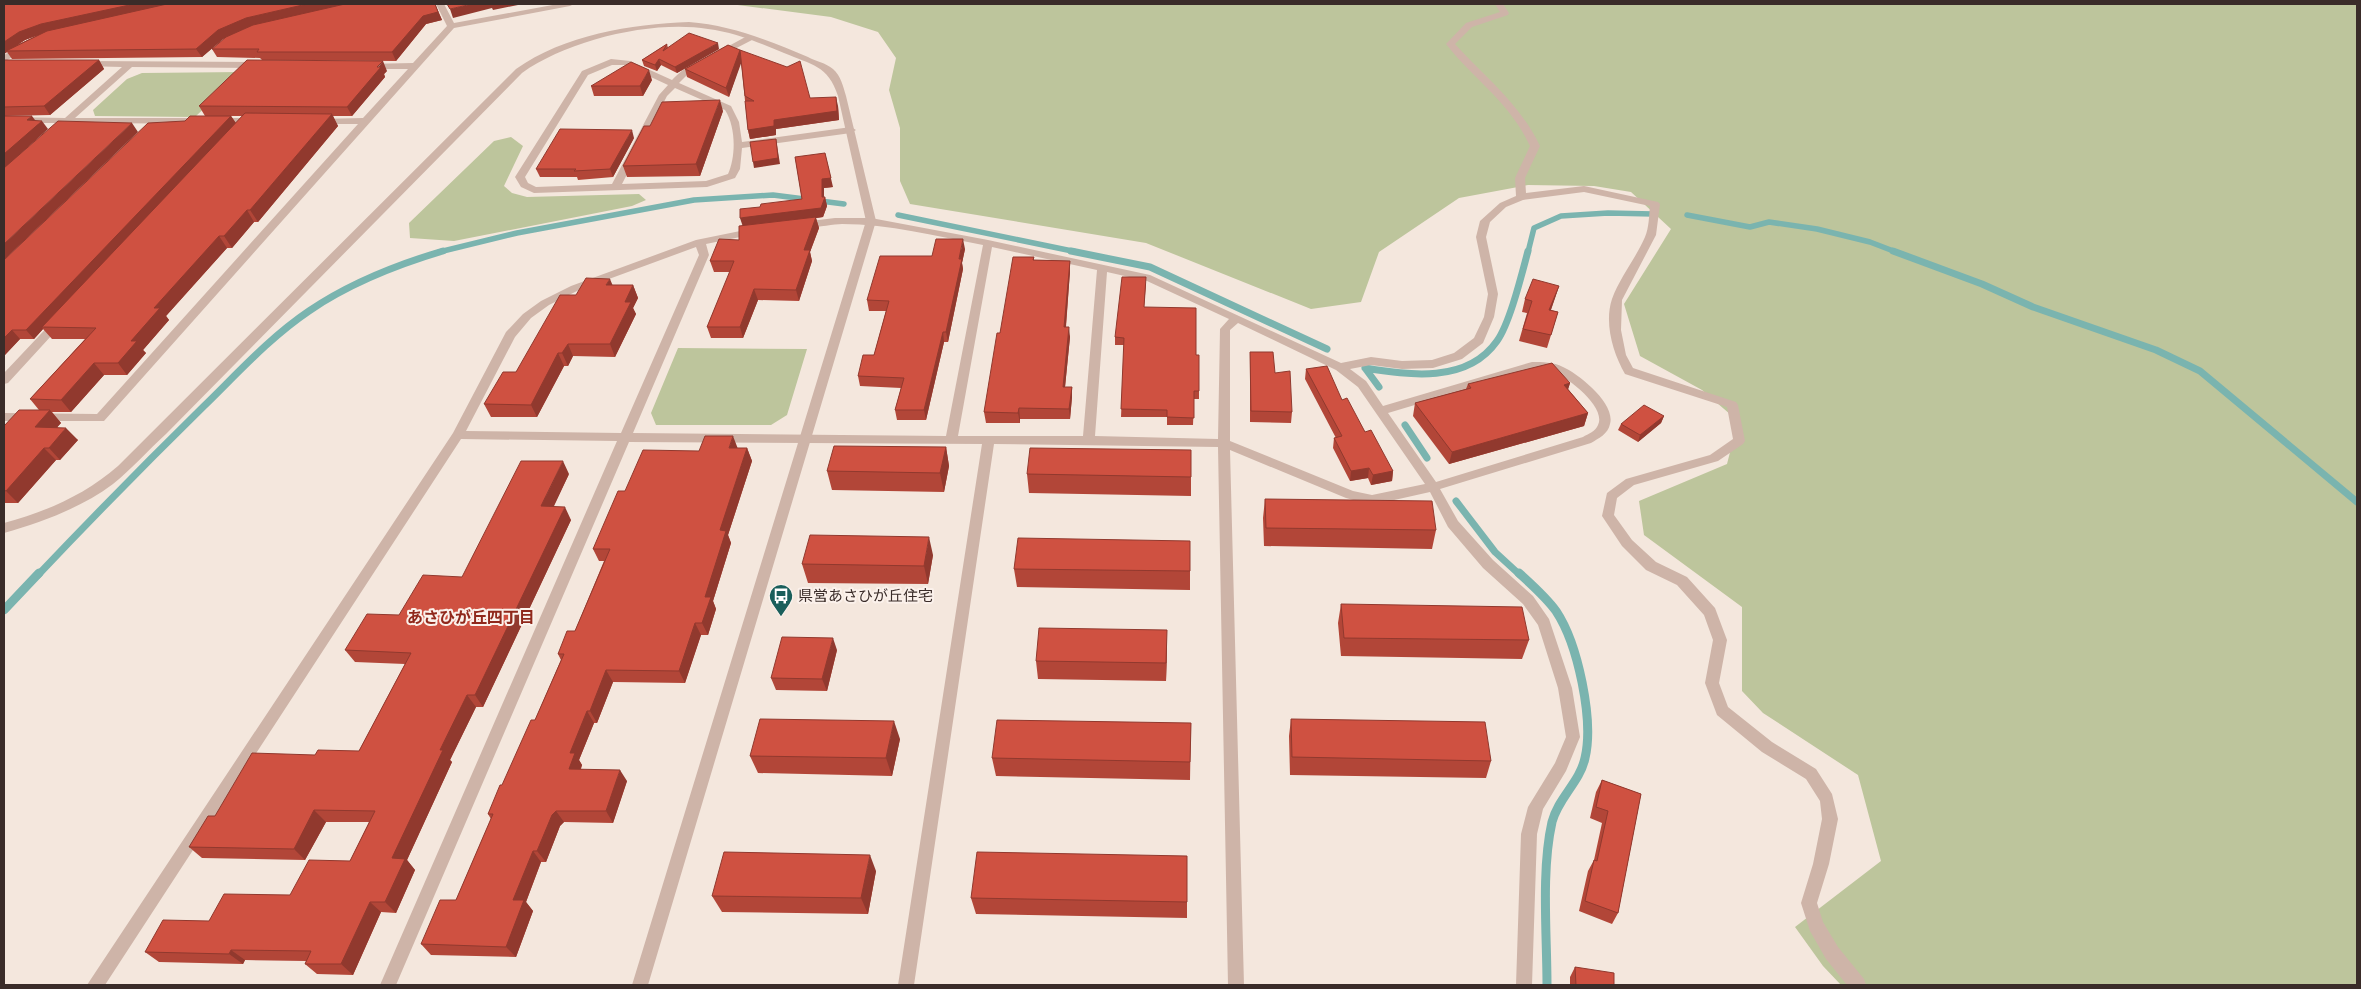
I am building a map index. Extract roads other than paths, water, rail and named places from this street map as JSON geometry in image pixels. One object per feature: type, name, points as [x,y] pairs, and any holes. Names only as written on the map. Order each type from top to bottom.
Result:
[{"type":"street","points":[[440,4],[452,26]]},
{"type":"street","points":[[4,417],[100,418],[452,26],[570,4]]},
{"type":"street","points":[[1500,4],[1505,13],[1469,25],[1450,44],[1511,105],[1527,127],[1535,146],[1520,178],[1521,197]]},
{"type":"street","points":[[4,528],[36,518],[77,499],[109,480],[162,431],[519,71],[539,58],[565,47],[611,35],[683,24],[709,26],[749,38],[828,70],[837,80],[851,130],[871,222],[640,985]]},
{"type":"street","points":[[616,186],[663,95],[684,72],[749,38]]},
{"type":"street","points":[[4,59],[29,44]]},
{"type":"street","points":[[201,65],[214,54]]},
{"type":"street","points":[[611,62],[627,63],[728,108],[734,114],[737,146],[737,167],[732,176],[722,181],[707,184],[534,190],[524,185],[520,177],[585,73],[611,62]]},
{"type":"street","points":[[4,64],[13,64]]},
{"type":"street","points":[[71,64],[269,65]]},
{"type":"street","points":[[52,133],[129,65]]},
{"type":"street","points":[[357,66],[415,66]]},
{"type":"street","points":[[4,120],[268,121]]},
{"type":"street","points":[[143,134],[157,121]]},
{"type":"street","points":[[234,136],[248,121]]},
{"type":"street","points":[[307,121],[366,121]]},
{"type":"street","points":[[737,146],[851,130]]},
{"type":"street","points":[[1340,367],[1371,361],[1402,365],[1433,364],[1458,356],[1478,340],[1489,317],[1493,294],[1481,237],[1485,221],[1503,205],[1521,197],[1584,190],[1655,204],[1651,235],[1617,300],[1616,330],[1620,355],[1629,371],[1732,405],[1739,441],[1714,458],[1630,482],[1611,496],[1608,516],[1627,543],[1651,566],[1682,582],[1710,612],[1720,640],[1712,683],[1722,711],[1767,747],[1811,774],[1827,799],[1830,819],[1821,864],[1809,903],[1816,924],[1832,953],[1858,985]]},
{"type":"street","points":[[789,227],[835,221],[871,222],[988,243],[1150,278],[1340,367],[1362,384],[1433,487],[1453,524],[1488,564],[1528,600],[1544,623],[1565,688],[1572,736],[1561,766],[1536,807],[1529,834],[1524,985]]},
{"type":"street","points":[[95,985],[458,435],[510,335],[527,316],[544,303],[575,288],[700,242],[761,230]]},
{"type":"street","points":[[388,985],[704,255],[700,242]]},
{"type":"street","points":[[951,440],[988,243]]},
{"type":"street","points":[[1089,440],[1102,268]]},
{"type":"street","points":[[4,380],[65,315]]},
{"type":"street","points":[[1236,985],[1224,443],[1225,329],[1237,318]]},
{"type":"street","points":[[458,435],[806,440],[1089,440],[1224,443],[1350,494],[1372,500],[1433,487],[1587,440],[1600,432],[1605,422],[1604,412],[1586,389],[1570,375],[1552,367],[1532,366],[1381,411]]},
{"type":"street","points":[[906,985],[989,440]]},
{"type":"waterway","points":[[443,251],[517,233],[694,200],[773,195],[844,204]]},
{"type":"waterway","points":[[1528,252],[1534,228],[1561,216],[1608,213],[1653,214]]},
{"type":"waterway","points":[[898,215],[1077,252]]},
{"type":"waterway","points":[[1687,215],[1750,227],[1769,222],[1817,229],[1870,242],[1896,252]]},
{"type":"waterway","points":[[38,575],[120,490],[241,369],[280,333],[309,311],[357,283],[408,262],[443,251]]},
{"type":"waterway","points":[[1071,251],[1150,267],[1327,349]]},
{"type":"waterway","points":[[1379,387],[1365,368],[1400,373],[1436,373],[1454,370],[1470,364],[1485,355],[1502,333],[1515,298],[1528,251]]},
{"type":"waterway","points":[[1893,251],[1982,284],[2033,307],[2156,350],[2200,371],[2357,502]]},
{"type":"waterway","points":[[1405,425],[1427,458]]},
{"type":"waterway","points":[[1456,501],[1495,552],[1520,575]]},
{"type":"waterway","points":[[4,610],[39,573]]},
{"type":"waterway","points":[[1519,573],[1548,601],[1564,625],[1577,662],[1586,703],[1587,742],[1585,758],[1579,775],[1555,813],[1549,841],[1545,903],[1547,985]]},
{"type":"place","name":"県営あさひが丘住宅","points":[[781,617]]},
{"type":"district","name":"あさひが丘四丁目","points":[[471,617]]}]
